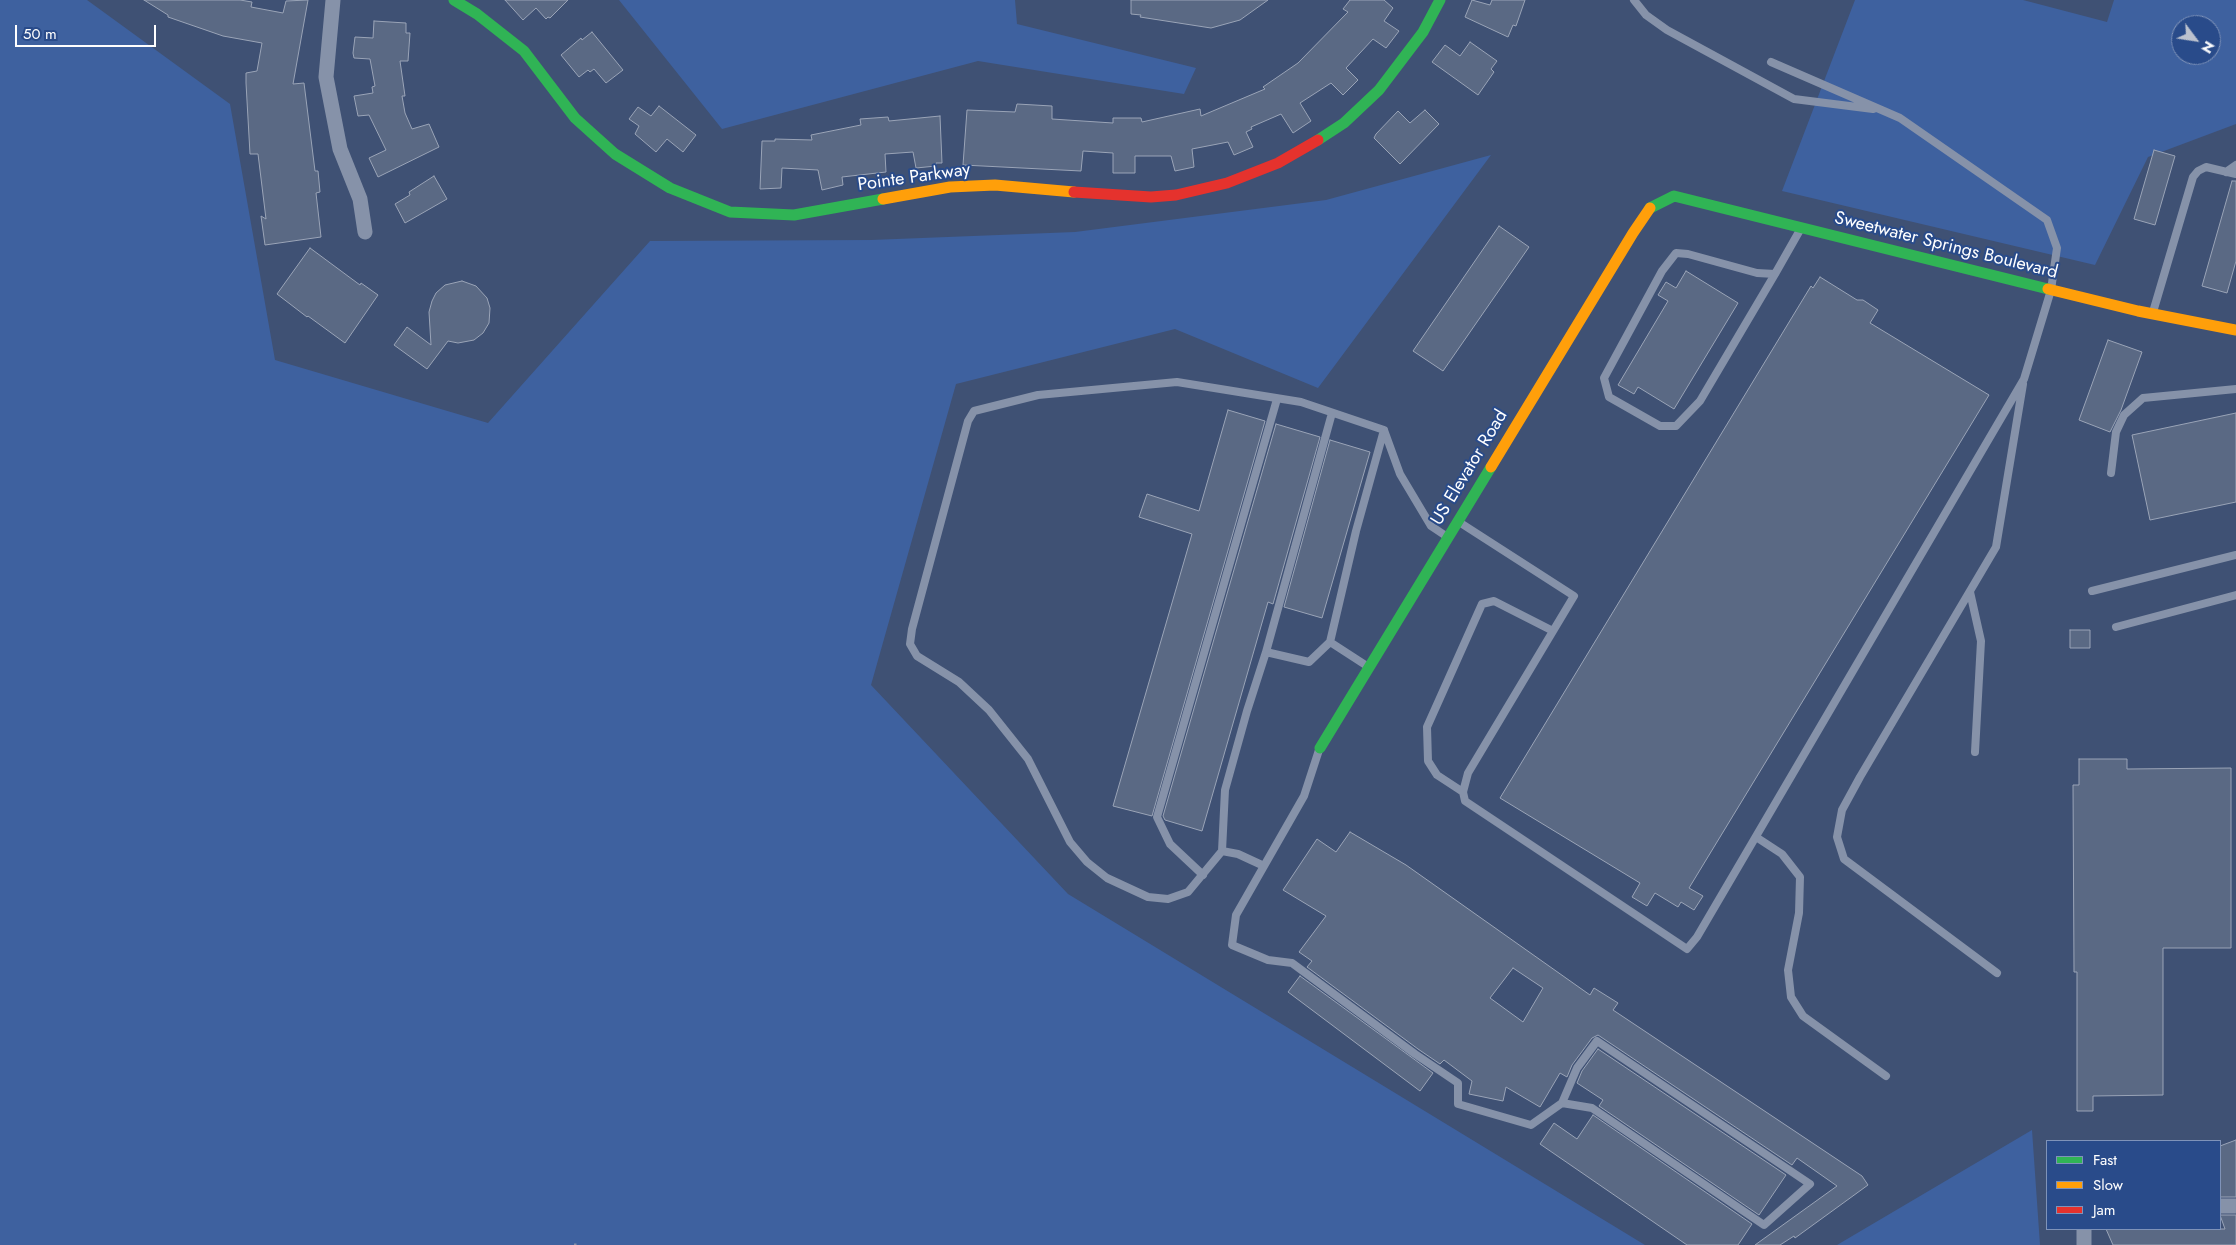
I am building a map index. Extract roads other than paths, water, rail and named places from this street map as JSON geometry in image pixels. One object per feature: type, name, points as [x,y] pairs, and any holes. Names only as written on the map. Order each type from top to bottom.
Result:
[{"type":"street","points":[[333,0],[326,77],[340,149],[360,199],[365,232]]},
{"type":"street","name":"Pointe Parkway","points":[[454,0],[477,14],[524,51],[576,118],[615,154],[642,172],[670,188],[730,212],[794,215],[950,187],[995,185],[1090,194],[1151,197],[1176,195],[1227,183],[1278,163],[1301,151],[1344,123],[1379,90],[1395,71],[1423,32],[1440,0]]},
{"type":"street","name":"Sweetwater Springs Boulevard","points":[[1651,207],[1674,196],[2051,290],[2152,314],[2236,330]]},
{"type":"street","name":"US Elevator Road","points":[[1320,748],[1628,241],[1651,207]]},
{"type":"street","points":[[2221,1206],[2236,1206]]},
{"type":"street","points":[[2084,1230],[2084,1245]]},
{"type":"lane","points":[[1634,0],[1646,15],[1667,30],[1794,99],[1883,110]]},
{"type":"lane","points":[[1771,62],[1900,118],[2047,220],[2057,248],[2051,290],[2024,379],[1996,547],[1842,810],[1837,837],[1844,859],[1996,973]]},
{"type":"lane","points":[[2226,172],[2236,165]]},
{"type":"lane","points":[[2152,314],[2193,177],[2198,171],[2206,167],[2236,174]]},
{"type":"lane","points":[[1775,274],[1757,273],[1688,254],[1676,253],[1662,271],[1604,378],[1608,397],[1660,426],[1676,426],[1700,401],[1775,274],[1801,229]]},
{"type":"lane","points":[[1458,521],[1574,596],[1468,773],[1463,792],[1465,801],[1687,949],[1697,937],[2024,379]]},
{"type":"lane","points":[[1332,413],[1266,652],[1225,790],[1222,851],[1188,892],[1168,899],[1148,897],[1107,878],[1087,862],[1070,842],[1028,759],[983,704],[959,682],[917,656],[910,644],[912,629],[968,421],[974,411],[1038,396],[1177,382],[1301,402],[1384,430]]},
{"type":"lane","points":[[2111,473],[2116,432],[2124,415],[2143,398],[2236,389]]},
{"type":"lane","points":[[1203,876],[1170,844],[1157,816],[1277,399]]},
{"type":"lane","points":[[1384,430],[1400,474],[1430,526],[1448,537]]},
{"type":"lane","points":[[1266,652],[1310,662],[1330,642],[1356,531],[1384,430]]},
{"type":"lane","points":[[2092,591],[2236,554]]},
{"type":"lane","points":[[1970,592],[1981,641],[1974,752]]},
{"type":"lane","points":[[2116,627],[2236,595]]},
{"type":"lane","points":[[1463,792],[1438,775],[1428,761],[1428,727],[1482,604],[1494,602],[1553,631]]},
{"type":"lane","points":[[1330,642],[1369,667]]},
{"type":"lane","points":[[1320,748],[1304,796],[1236,915],[1232,945],[1268,960],[1292,963],[1414,1054],[1458,1083],[1458,1104],[1531,1125],[1562,1103],[1577,1068],[1597,1041],[1810,1184],[1764,1225],[1592,1108],[1562,1103]]},
{"type":"lane","points":[[1756,837],[1782,854],[1800,877],[1799,913],[1788,970],[1790,997],[1803,1016],[1886,1076]]},
{"type":"lane","points":[[1222,851],[1238,854],[1264,866]]}]
